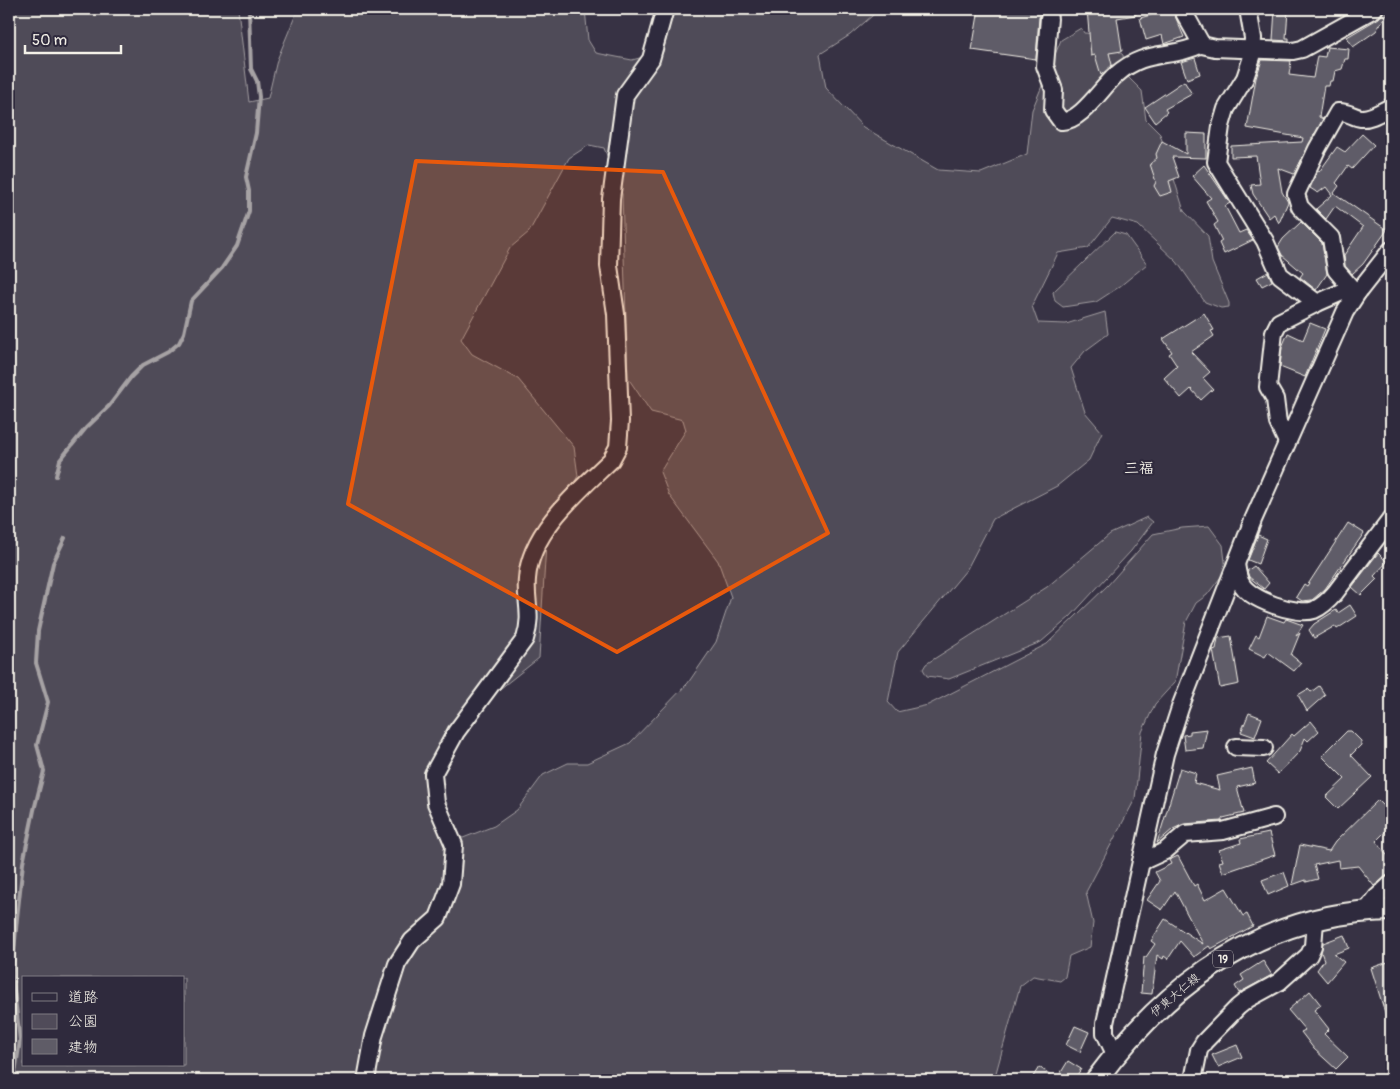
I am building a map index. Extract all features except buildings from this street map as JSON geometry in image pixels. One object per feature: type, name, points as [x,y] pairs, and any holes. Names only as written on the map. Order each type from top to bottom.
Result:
[{"type":"main road","name":"伊東大仁線","points":[[1096,1080],[1115,1054],[1156,1009],[1192,979],[1228,956],[1265,937],[1315,921],[1366,910],[1391,910]]},
{"type":"street","points":[[366,1080],[374,1036],[397,964],[412,941],[438,918],[451,884],[454,845],[436,804],[433,774],[456,732],[525,639],[530,622],[527,578],[540,535],[611,460],[618,447],[620,421],[616,314],[609,266],[611,199],[625,95],[651,59],[665,9]]},
{"type":"street","points":[[1182,9],[1202,44]]},
{"type":"street","points":[[1248,9],[1252,25],[1253,49],[1245,78],[1226,109],[1221,126],[1216,162],[1265,241],[1280,275],[1317,303]]},
{"type":"street","points":[[1050,18],[1045,66],[1054,90],[1053,110],[1061,121],[1073,119],[1116,74],[1135,60],[1176,52],[1202,44],[1215,48],[1302,50],[1374,9]]},
{"type":"street","points":[[1355,291],[1339,276],[1331,238],[1306,215],[1297,202],[1296,194],[1338,112],[1360,118],[1368,118],[1391,108]]},
{"type":"street","points":[[1115,1054],[1108,1043],[1105,1023],[1167,746],[1184,696],[1287,442],[1345,312],[1355,291],[1391,250]]},
{"type":"street","points":[[1287,442],[1278,423],[1275,399],[1268,387],[1274,332],[1279,322],[1342,292],[1355,291]]},
{"type":"street","points":[[1236,564],[1242,585],[1257,596],[1289,611],[1313,610],[1325,604],[1335,593],[1391,519]]},
{"type":"street","points":[[1236,747],[1264,748]]},
{"type":"street","points":[[1141,862],[1165,851],[1185,834],[1222,831],[1274,817]]},
{"type":"street","points":[[1366,910],[1391,884]]},
{"type":"street","points":[[1193,1080],[1199,1050],[1204,1042],[1238,1007],[1248,999],[1280,982],[1309,955],[1313,946],[1315,921]]},
{"type":"highlighted area","points":[[416,161],[663,172],[828,533],[617,652],[348,504]]},
{"type":"green space","points":[[9,9],[238,9],[249,102],[268,98],[277,60],[298,9],[585,9],[588,40],[596,53],[632,60],[663,52],[674,9],[880,9],[850,35],[820,54],[826,88],[863,127],[938,170],[981,173],[1027,154],[1032,110],[1061,40],[1081,28],[1084,33],[1098,34],[1123,55],[1125,74],[1142,91],[1146,120],[1160,134],[1184,211],[1208,236],[1212,262],[1229,307],[1221,308],[1205,302],[1177,262],[1138,225],[1112,218],[1088,248],[1058,253],[1032,306],[1038,323],[1066,324],[1105,312],[1108,334],[1085,351],[1071,368],[1085,412],[1102,432],[1089,460],[1057,486],[993,519],[967,569],[898,652],[888,702],[897,712],[928,705],[1047,644],[1108,585],[1153,534],[1182,528],[1209,526],[1223,545],[1226,570],[1207,595],[1196,603],[1186,622],[1175,682],[1155,704],[1142,732],[1135,799],[1086,892],[1093,923],[1090,947],[1069,956],[1065,977],[1060,981],[1033,976],[1020,986],[994,1080],[9,1080]],"holes":[[[589,145],[604,148],[622,194],[628,378],[651,412],[683,420],[686,430],[660,472],[669,495],[718,561],[731,597],[716,642],[688,683],[630,743],[587,763],[568,763],[543,775],[517,810],[494,826],[463,838],[449,834],[431,805],[435,752],[453,726],[539,658],[547,528],[578,476],[574,447],[518,379],[472,354],[461,339],[510,248],[529,232],[569,158]]]},
{"type":"green space","points":[[1115,232],[1126,235],[1147,264],[1119,287],[1096,302],[1063,307],[1055,301],[1053,292]]},
{"type":"green space","points":[[1147,517],[1153,522],[1131,551],[1070,617],[1041,642],[949,679],[927,676],[923,669],[926,664],[1047,587],[1110,534]]},
{"type":"waterway","points":[[56,476],[60,460],[86,428],[109,406],[131,377],[143,365],[168,352],[179,343],[184,333],[191,301],[222,268],[237,246],[249,211],[249,191],[246,177],[256,133],[259,97],[257,81],[251,69],[249,9]]},
{"type":"waterway","points":[[14,1080],[20,1040],[12,974],[17,918],[23,863],[44,771],[37,745],[48,702],[36,663],[38,631],[53,563],[65,538]]},
{"type":"district","name":"三福","points":[[1139,468]]}]
